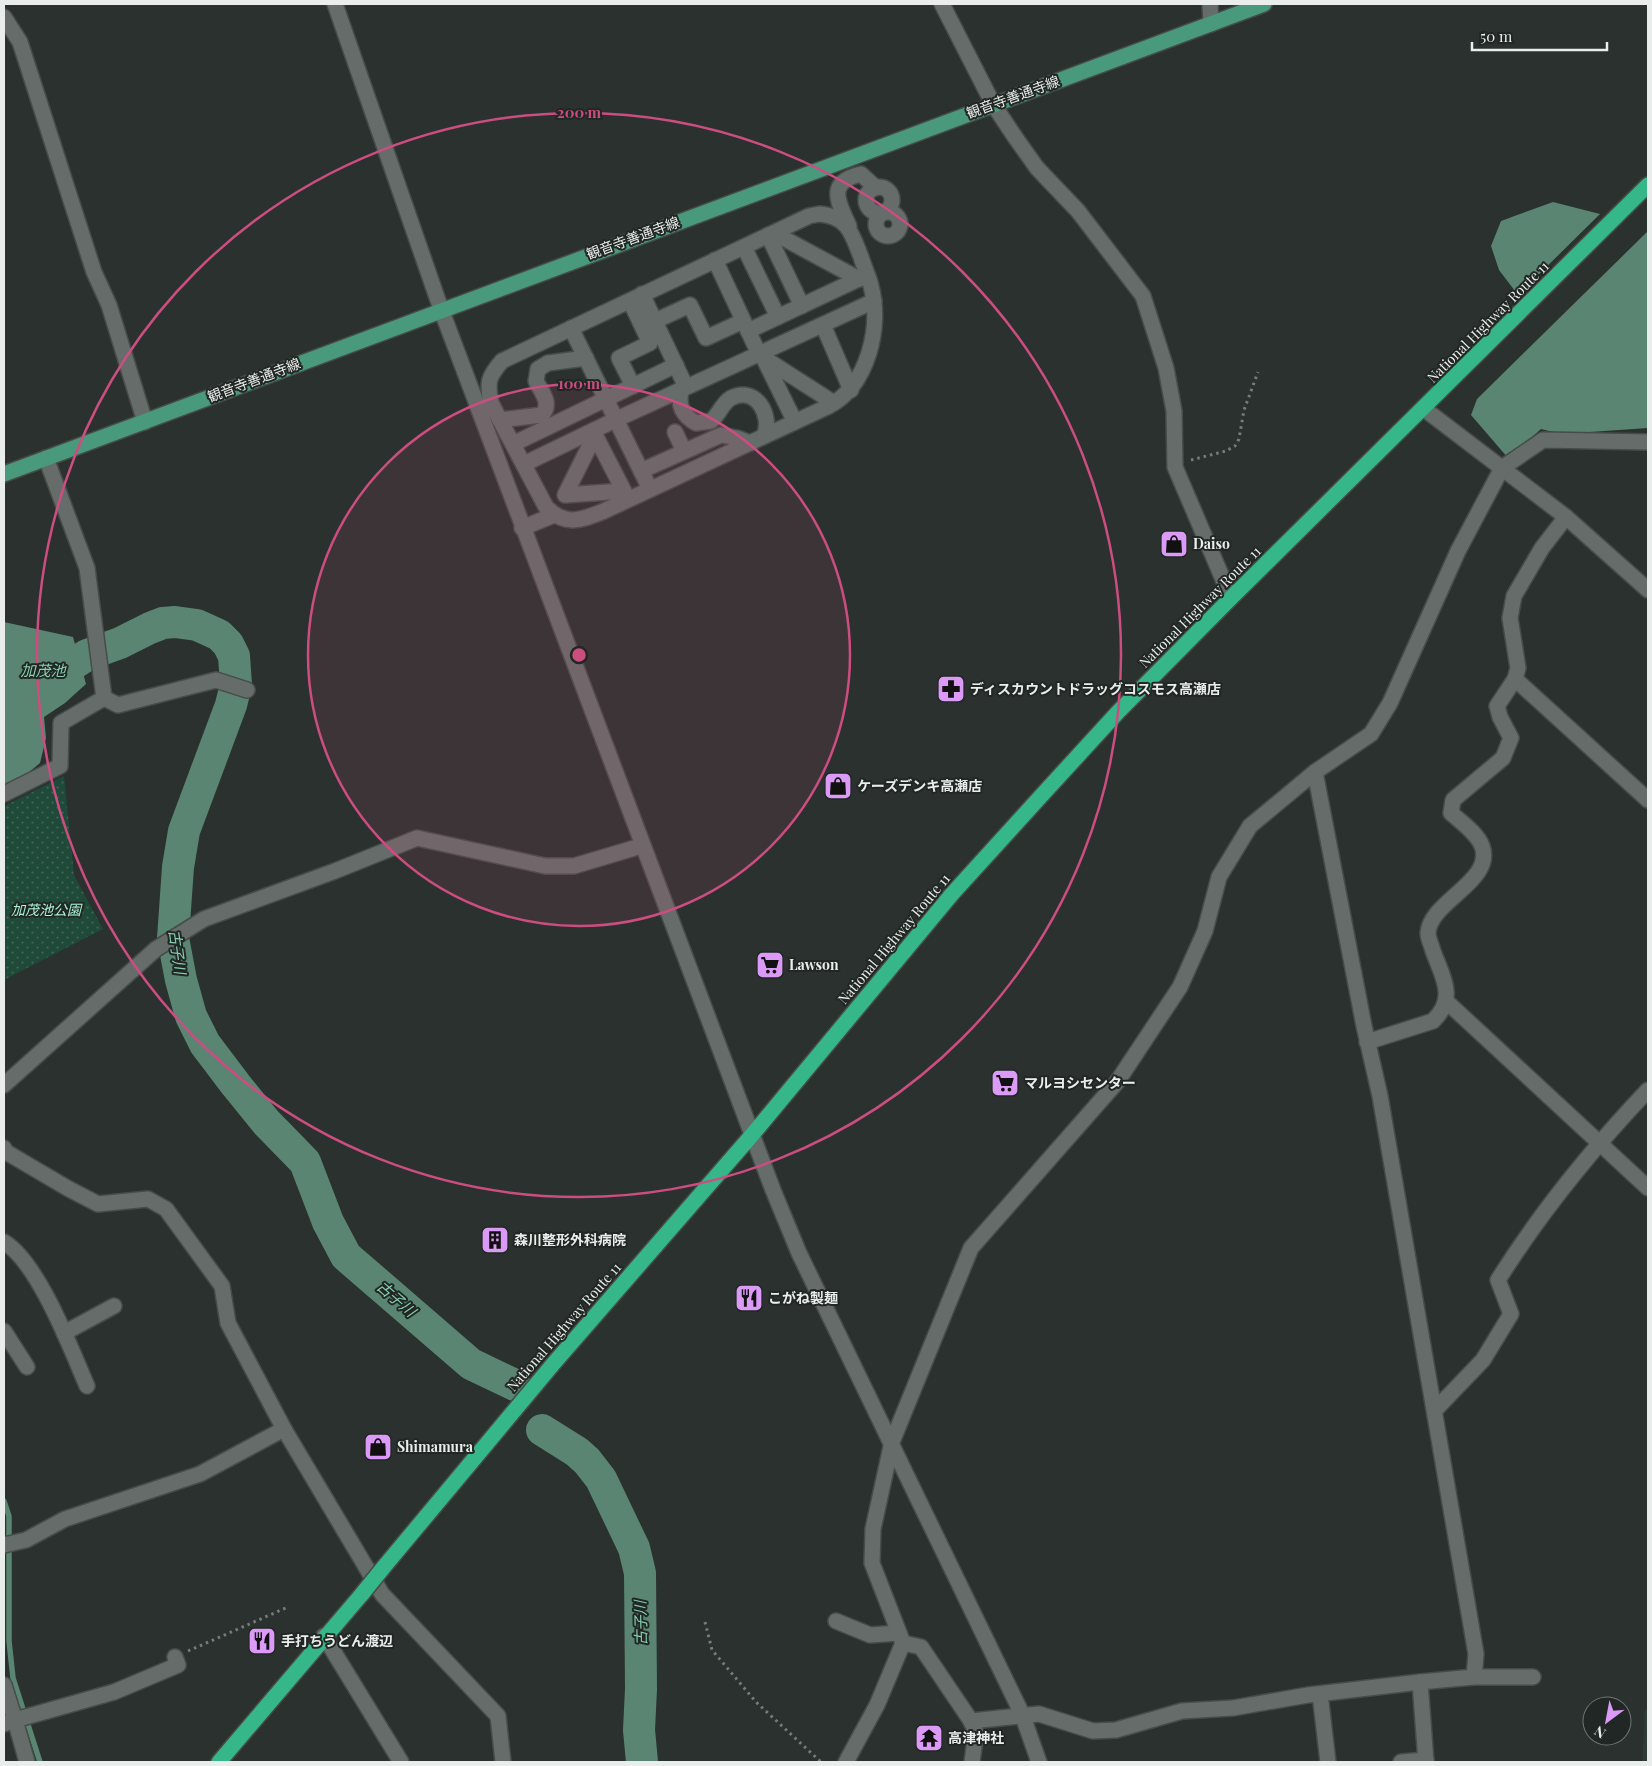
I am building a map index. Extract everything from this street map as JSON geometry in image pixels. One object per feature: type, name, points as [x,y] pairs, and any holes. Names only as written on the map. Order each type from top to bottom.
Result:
[{"type":"highway","name":"National Highway Route 11","points":[[219,1762],[554,1363],[752,1134],[952,894],[1118,712],[1648,185]]},
{"type":"main road","name":"観音寺善通寺線","points":[[4,474],[1264,4]]},
{"type":"street","points":[[335,4],[441,310],[641,846],[799,1253],[1022,1714],[1039,1762]]},
{"type":"street","points":[[942,4],[992,104],[1037,168],[1078,211],[1143,296],[1169,385],[1174,411],[1175,464],[1231,598]]},
{"type":"street","points":[[1210,4],[1211,24]]},
{"type":"street","points":[[4,17],[20,42],[94,272],[109,305],[144,422]]},
{"type":"street","points":[[852,233],[831,215],[820,214],[771,234],[502,360],[491,373],[488,388],[491,403],[546,507],[554,515],[566,520],[578,520],[626,495],[650,489],[795,422],[834,403],[851,390],[862,369],[875,328],[874,302],[863,277],[852,233],[837,200],[838,190],[842,182],[862,174],[876,188],[886,189],[892,198],[891,205],[877,217],[876,227],[880,234],[887,236],[894,234],[899,229],[900,221],[897,215],[890,211],[883,212]]},
{"type":"street","points":[[852,233],[876,227]]},
{"type":"street","points":[[771,234],[863,277]]},
{"type":"street","points":[[771,234],[768,280],[778,317]]},
{"type":"street","points":[[744,247],[768,280],[802,306]]},
{"type":"street","points":[[715,260],[745,326],[795,422]]},
{"type":"street","points":[[655,321],[690,304],[706,338],[778,317],[863,277]]},
{"type":"street","points":[[636,297],[655,321],[676,365],[684,389],[680,407],[683,414],[696,423],[711,421],[730,398],[750,396],[762,406],[767,419],[767,428],[764,436]]},
{"type":"street","points":[[633,386],[619,358],[650,343],[636,297]]},
{"type":"street","points":[[524,464],[874,302]]},
{"type":"street","points":[[823,325],[851,390]]},
{"type":"street","points":[[571,328],[650,489]]},
{"type":"street","points":[[761,355],[834,403]]},
{"type":"street","points":[[500,420],[542,415],[546,410],[547,404],[546,398],[536,381],[538,369],[548,363],[586,358]]},
{"type":"street","points":[[513,444],[676,365]]},
{"type":"street","points":[[1423,408],[1566,517],[1648,590]]},
{"type":"street","points":[[675,432],[684,451]]},
{"type":"street","points":[[594,433],[604,468],[626,495]]},
{"type":"street","points":[[594,433],[565,495],[626,495]]},
{"type":"street","points":[[641,471],[720,435],[750,443]]},
{"type":"street","points":[[846,1762],[877,1705],[901,1638],[872,1563],[873,1529],[892,1442],[971,1248],[1117,1082],[1180,987],[1205,931],[1219,877],[1250,826],[1315,772],[1371,734],[1390,703],[1458,551],[1502,468],[1543,440],[1648,442]]},
{"type":"street","points":[[46,458],[87,568],[104,698]]},
{"type":"street","points":[[522,528],[554,515]]},
{"type":"street","points":[[1367,1042],[1433,1021],[1441,1013],[1447,1002],[1446,985],[1428,935],[1429,926],[1435,915],[1468,884],[1479,869],[1483,858],[1482,847],[1476,836],[1451,813],[1451,807],[1453,800],[1503,758],[1508,749],[1511,738],[1500,717],[1498,706],[1515,678],[1519,660],[1510,618],[1514,596],[1542,548],[1566,517]]},
{"type":"street","points":[[1515,678],[1648,800]]},
{"type":"street","points":[[104,698],[118,705],[216,680],[247,690]]},
{"type":"street","points":[[4,794],[60,766],[61,723],[104,698]]},
{"type":"street","points":[[1315,772],[1381,1106],[1435,1410],[1476,1654],[1474,1677]]},
{"type":"street","points":[[4,1085],[156,949],[204,919],[335,871],[417,838],[466,851],[545,866],[574,866],[641,846]]},
{"type":"street","points":[[1447,1002],[1648,1188]]},
{"type":"street","points":[[1435,1410],[1482,1360],[1511,1314],[1498,1280],[1527,1234],[1598,1143],[1648,1090]]},
{"type":"street","points":[[5,1153],[69,1190],[98,1204],[148,1199],[166,1209],[222,1286],[228,1323],[284,1428],[382,1594],[498,1716],[503,1762]]},
{"type":"street","points":[[4,1242],[34,1275],[64,1333],[87,1386]]},
{"type":"street","points":[[64,1333],[114,1306]]},
{"type":"street","points":[[4,1331],[26,1367]]},
{"type":"street","points":[[4,1545],[26,1540],[65,1519],[200,1474],[284,1428]]},
{"type":"street","points":[[836,1621],[870,1635],[901,1638],[921,1647],[971,1720],[976,1733],[972,1762]]},
{"type":"street","points":[[324,1636],[401,1762]]},
{"type":"street","points":[[9,1722],[114,1692],[178,1665],[175,1657]]},
{"type":"street","points":[[971,1720],[1038,1714],[1093,1731],[1116,1730],[1182,1711],[1233,1708],[1320,1694],[1420,1682],[1474,1677],[1534,1677]]},
{"type":"street","points":[[1401,1762],[1426,1761],[1420,1682]]},
{"type":"street","points":[[4,1685],[9,1722],[26,1762]]},
{"type":"street","points":[[1320,1694],[1328,1762]]},
{"type":"path","points":[[1175,464],[1226,451],[1235,446],[1239,439],[1244,410],[1258,372]]},
{"type":"path","points":[[175,1657],[288,1607]]},
{"type":"path","points":[[705,1622],[712,1650],[756,1702],[821,1762]]},
{"type":"shaded area","points":[[1645,1709],[1648,1710],[1648,1762],[1642,1762]]},
{"type":"green space","name":"加茂池公園","points":[[64,776],[74,875],[103,929],[4,980],[4,806]]},
{"type":"water","points":[[1553,202],[1600,214],[1518,295],[1499,270],[1491,246],[1501,221]]},
{"type":"water","points":[[1648,231],[1648,428],[1561,434],[1541,429],[1508,458],[1471,415],[1477,399]]},
{"type":"water","name":"加茂池","points":[[4,622],[73,637],[86,684],[65,703],[44,717],[46,738],[40,763],[4,793]]},
{"type":"waterway","name":"古子川","points":[[4,699],[42,684],[87,655],[120,643],[163,623],[175,622],[197,625],[219,635],[228,644],[234,656],[236,685],[231,705],[184,831],[178,867],[173,938],[181,980],[191,1016],[205,1044],[236,1085],[266,1122],[305,1162],[328,1222],[346,1256],[471,1364],[515,1385]]},
{"type":"waterway","name":"古子川","points":[[542,1430],[577,1452],[587,1461],[601,1479],[634,1548],[640,1573],[641,1689],[639,1730],[642,1762]]},
{"type":"waterway","points":[[4,1501],[9,1516],[9,1641],[13,1678],[40,1762]]},
{"type":"place","name":"Daiso","points":[[1174,544]]},
{"type":"place","name":"ディスカウントドラッグコスモス高瀬店","points":[[951,689]]},
{"type":"place","name":"ケーズデンキ高瀬店","points":[[838,786]]},
{"type":"place","name":"Lawson","points":[[770,965]]},
{"type":"place","name":"マルヨシセンター","points":[[1005,1083]]},
{"type":"place","name":"森川整形外科病院","points":[[495,1240]]},
{"type":"place","name":"こがね製麺","points":[[749,1298]]},
{"type":"place","name":"Shimamura","points":[[378,1447]]},
{"type":"place","name":"手打ちうどん渡辺","points":[[262,1641]]},
{"type":"place","name":"高津神社","points":[[929,1738]]}]
